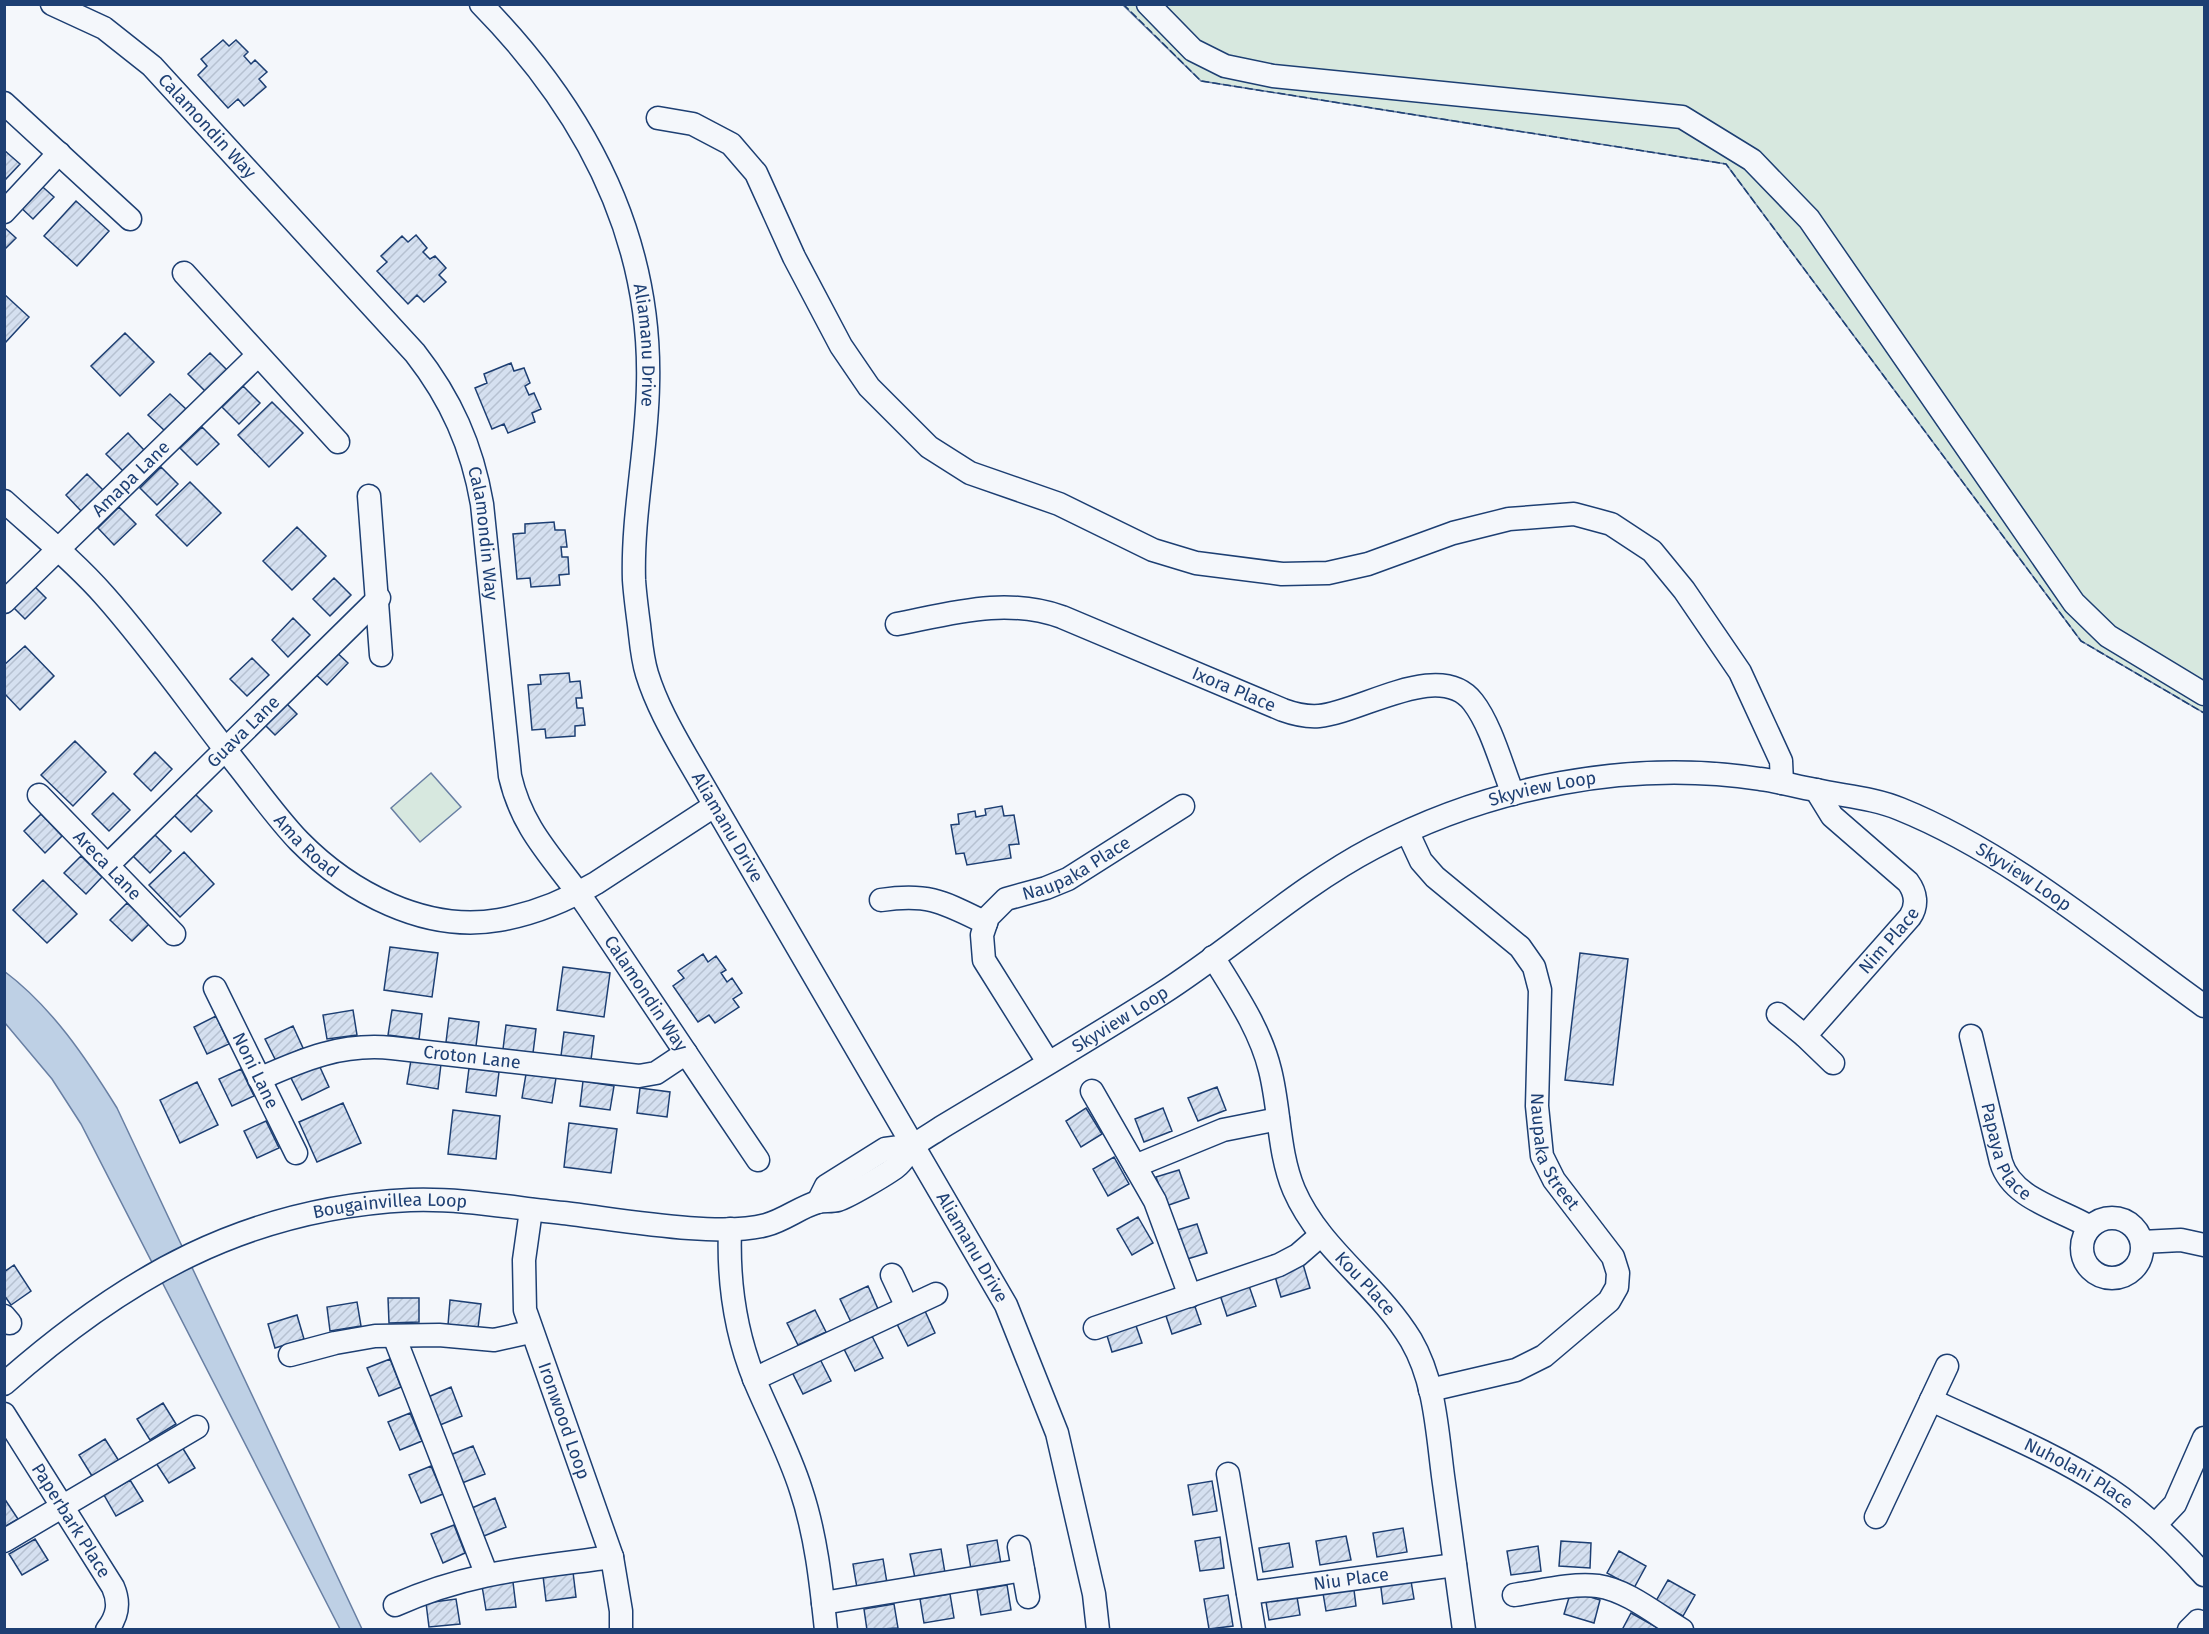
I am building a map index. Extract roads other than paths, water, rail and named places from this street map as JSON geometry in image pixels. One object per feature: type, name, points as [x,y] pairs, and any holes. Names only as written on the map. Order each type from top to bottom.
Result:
[{"type":"street","name":"Calamondin Way","points":[[52,4],[104,28],[153,66],[415,353],[453,408],[467,439],[482,504],[510,776],[516,802],[528,828],[579,893],[758,1160]]},
{"type":"street","name":"Aliamanu Drive","points":[[481,4],[527,53],[553,86],[593,151],[624,223],[644,312],[648,348],[648,395],[634,579],[641,650],[647,675],[672,731],[714,806],[915,1145],[1006,1305],[1057,1433],[1094,1594],[1098,1629]]},
{"type":"street","points":[[1148,4],[1193,50],[1225,66],[1285,77],[1682,117],[1752,159],[1809,219],[2074,603],[2108,636],[2205,694]]},
{"type":"street","points":[[4,103],[130,219]]},
{"type":"street","points":[[658,118],[693,124],[730,144],[756,173],[777,220],[841,346],[869,387],[929,447],[970,473],[1059,504],[1153,550],[1196,563],[1282,574],[1328,573],[1368,564],[1453,533],[1509,519],[1574,514],[1611,524],[1652,551],[1684,590],[1740,672],[1781,761],[1782,783]]},
{"type":"street","points":[[4,212],[59,153]]},
{"type":"street","points":[[184,273],[338,442]]},
{"type":"street","name":"Amapa Lane","points":[[4,602],[258,355]]},
{"type":"street","points":[[369,496],[379,598],[381,655]]},
{"type":"street","name":"Ama Road","points":[[4,501],[59,550],[104,595],[298,840],[339,877],[386,904],[442,918],[468,921],[498,920],[527,913],[579,893],[714,806]]},
{"type":"street","name":"Guava Lane","points":[[108,866],[379,598]]},
{"type":"street","name":"Ixora Place","points":[[897,624],[984,607],[1031,608],[1062,617],[1283,710],[1301,715],[1329,714],[1424,685],[1446,685],[1462,692],[1477,708],[1513,794]]},
{"type":"street","name":"Skyview Loop","points":[[818,1202],[838,1200],[896,1167],[915,1145],[1164,992],[1333,871],[1375,847],[1450,812],[1513,794],[1572,781],[1637,774],[1731,776],[1782,783],[1896,807],[1955,834],[2011,868],[2205,1006]]},
{"type":"street","name":"Nim Place","points":[[1805,1036],[1910,917],[1916,899],[1908,882],[1832,816],[1816,790]]},
{"type":"street","name":"Areca Lane","points":[[39,795],[174,934]]},
{"type":"street","name":"Naupaka Place","points":[[986,923],[992,912],[1006,899],[1046,888],[1068,879],[1183,806]]},
{"type":"street","name":"Naupaka Street","points":[[1408,832],[1421,861],[1435,877],[1520,947],[1534,967],[1540,990],[1537,1106],[1542,1156],[1554,1180],[1611,1254],[1618,1274],[1617,1287],[1609,1302],[1544,1356],[1516,1370],[1430,1390]]},
{"type":"street","points":[[881,900],[908,896],[926,897],[944,902],[986,923],[982,948],[987,966],[1048,1062]]},
{"type":"street","name":"Kou Place","points":[[1213,957],[1254,1026],[1263,1047],[1270,1070],[1287,1169],[1293,1188],[1321,1235],[1399,1323],[1420,1359],[1430,1390],[1464,1629]]},
{"type":"street","name":"Noni Lane","points":[[215,988],[296,1153]]},
{"type":"street","points":[[1778,1014],[1833,1063]]},
{"type":"street","name":"Papaya Place","points":[[1971,1036],[2001,1162],[2008,1177],[2029,1195],[2090,1227]]},
{"type":"street","name":"Croton Lane","points":[[259,1078],[325,1052],[358,1046],[639,1076],[656,1073],[686,1053]]},
{"type":"street","points":[[1092,1091],[1155,1201],[1190,1296]]},
{"type":"street","points":[[1135,1166],[1223,1130],[1278,1119]]},
{"type":"street","name":"Bougainvillea Loop","points":[[4,1384],[47,1346],[140,1280],[200,1249],[242,1232],[298,1215],[411,1200],[468,1202],[729,1229],[766,1225],[818,1202]]},
{"type":"street","name":"Ironwood Loop","points":[[531,1210],[523,1281],[525,1310],[530,1332],[612,1557],[621,1611],[621,1629]]},
{"type":"street","points":[[2106,1218],[2124,1220],[2136,1229],[2142,1242],[2142,1256],[2132,1271],[2119,1277],[2104,1277],[2091,1270],[2083,1257],[2083,1239],[2090,1227],[2106,1218]]},
{"type":"street","points":[[729,1229],[730,1278],[735,1316],[754,1379],[801,1490],[813,1533],[826,1629]]},
{"type":"street","points":[[1095,1328],[1289,1261],[1321,1235]]},
{"type":"street","points":[[2142,1242],[2181,1240],[2205,1245]]},
{"type":"street","points":[[892,1275],[907,1307]]},
{"type":"street","points":[[754,1379],[936,1294]]},
{"type":"street","points":[[290,1355],[335,1343],[394,1336],[439,1335],[494,1340],[530,1332]]},
{"type":"street","points":[[394,1336],[486,1574]]},
{"type":"street","points":[[1876,1517],[1947,1366]]},
{"type":"street","name":"Nuholani Place","points":[[1931,1400],[2073,1467],[2111,1490],[2155,1525],[2205,1575]]},
{"type":"street","name":"Paperbark Place","points":[[4,1414],[64,1505],[115,1591],[118,1604],[118,1627]]},
{"type":"street","points":[[4,1541],[197,1427]]},
{"type":"street","points":[[2155,1525],[2175,1504],[2205,1438]]},
{"type":"street","points":[[1228,1474],[1254,1629]]},
{"type":"street","points":[[1019,1547],[1028,1598]]},
{"type":"street","points":[[396,1605],[434,1588],[486,1574],[612,1557]]},
{"type":"street","name":"Niu Place","points":[[1248,1593],[1455,1565]]},
{"type":"street","points":[[823,1604],[1023,1570]]},
{"type":"street","points":[[1514,1595],[1579,1586],[1600,1586],[1629,1598],[1682,1629]]},
{"type":"water","points":[[4,971],[53,1017],[80,1052],[117,1108],[362,1629],[340,1629],[81,1124],[52,1079],[5,1023]]}]
